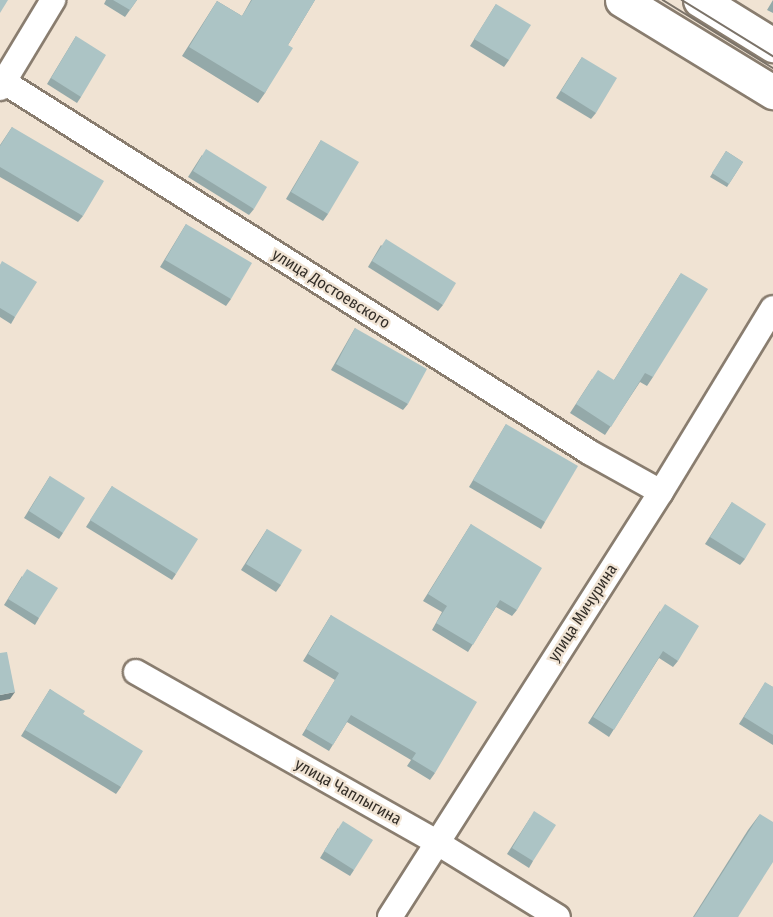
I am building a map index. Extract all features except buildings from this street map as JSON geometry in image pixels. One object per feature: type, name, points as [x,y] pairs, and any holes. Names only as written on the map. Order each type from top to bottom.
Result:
[{"type":"main road","points":[[622,0],[773,92]]},
{"type":"main road","points":[[700,0],[773,45]]},
{"type":"street","name":"улица Достоевского","points":[[53,0],[2,85],[589,452],[661,492]]},
{"type":"street","name":"улица Мичурина","points":[[390,917],[661,492],[773,308]]},
{"type":"street","name":"улица Чаплыгина","points":[[136,672],[436,842],[558,917]]},
{"type":"tram line","points":[[663,0],[773,68]]},
{"type":"tram line","points":[[682,0],[773,56]]}]
